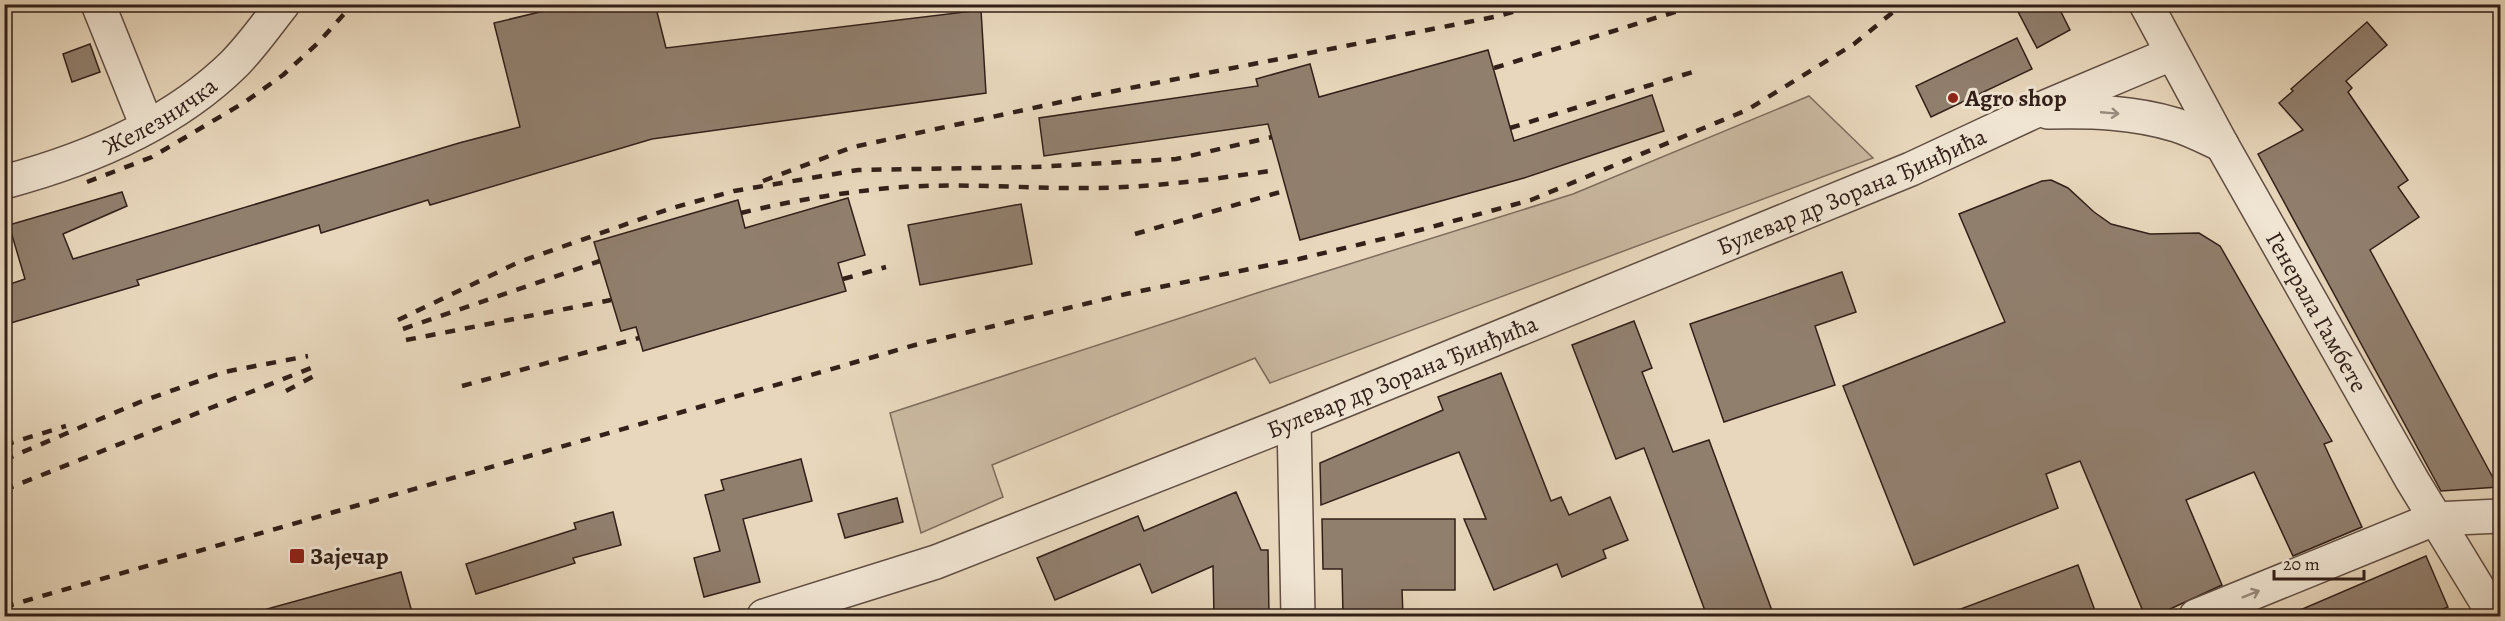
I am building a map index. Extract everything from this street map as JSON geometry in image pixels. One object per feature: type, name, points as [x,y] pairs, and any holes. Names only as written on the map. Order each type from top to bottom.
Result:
[{"type":"street","points":[[98,4],[147,126]]},
{"type":"street","name":"Железничка","points":[[4,182],[56,168],[108,146],[184,104],[235,63],[283,4]]},
{"type":"street","name":"Генерала Гамбете","points":[[2146,4],[2171,54],[2434,519],[2495,616]]},
{"type":"street","name":"Булевар др Зорана Ђинђића","points":[[764,616],[936,562],[1294,422],[1911,169],[2031,113],[2171,54]]},
{"type":"street","name":"Булевар др Зорана Ђинђића","points":[[2031,113],[2104,112],[2142,116],[2178,126],[2222,145]]},
{"type":"street","points":[[1294,422],[1298,616]]},
{"type":"street","points":[[2196,616],[2434,519],[2500,516]]},
{"type":"shaded area","points":[[1809,96],[1873,158],[1270,383],[1255,358],[992,465],[1003,497],[921,533],[890,413],[1260,292],[1573,194]]},
{"type":"building","points":[[573,4],[655,4],[666,48],[981,10],[986,93],[652,139],[430,205],[428,200],[321,233],[319,225],[137,280],[139,285],[4,325],[4,286],[25,279],[9,225],[122,192],[127,206],[63,234],[73,259],[459,143],[520,127],[494,23]]},
{"type":"building","points":[[2014,4],[2057,4],[2070,30],[2037,48]]},
{"type":"building","points":[[2367,22],[2387,45],[2346,81],[2352,88],[2348,92],[2408,180],[2398,187],[2419,217],[2370,250],[2498,487],[2441,491],[2258,154],[2303,130],[2279,103],[2293,91],[2291,89]]},
{"type":"building","points":[[2017,38],[2032,69],[1931,117],[1916,86]]},
{"type":"building","points":[[90,44],[100,72],[72,82],[63,54]]},
{"type":"building","points":[[1488,50],[1514,141],[1652,95],[1664,131],[1524,178],[1300,240],[1268,124],[1044,156],[1039,118],[1258,86],[1256,79],[1310,64],[1319,97]]},
{"type":"building","points":[[2051,180],[2068,188],[2111,224],[2150,234],[2199,233],[2220,246],[2332,441],[2324,444],[2362,527],[2293,556],[2254,472],[2186,500],[2222,585],[2155,616],[2145,616],[2080,461],[2046,474],[2058,508],[1914,565],[1843,386],[2005,322],[1959,214],[2042,181]]},
{"type":"building","points":[[848,198],[865,255],[838,263],[846,291],[643,351],[636,327],[621,331],[594,242],[738,200],[745,228]]},
{"type":"building","points":[[1021,204],[1032,264],[920,285],[908,225]]},
{"type":"building","points":[[1842,272],[1856,312],[1815,326],[1835,385],[1724,422],[1690,324]]},
{"type":"building","points":[[1634,321],[1652,368],[1642,372],[1673,452],[1709,440],[1774,616],[1707,616],[1644,448],[1616,459],[1572,345]]},
{"type":"building","points":[[1501,373],[1551,501],[1561,497],[1569,515],[1610,497],[1628,540],[1603,550],[1606,558],[1562,577],[1557,564],[1494,590],[1464,519],[1486,519],[1459,452],[1321,505],[1320,463],[1443,410],[1438,397]]},
{"type":"building","points":[[801,459],[812,501],[743,519],[760,582],[704,597],[694,558],[720,551],[705,495],[724,490],[721,480]]},
{"type":"building","points":[[1236,492],[1261,550],[1268,550],[1269,616],[1214,616],[1213,566],[1152,593],[1140,564],[1055,600],[1037,558],[1138,516],[1144,531]]},
{"type":"building","points":[[897,498],[903,522],[845,538],[838,514]]},
{"type":"building","points":[[613,512],[621,545],[573,558],[575,563],[476,594],[466,564],[576,529],[574,523]]},
{"type":"building","points":[[1322,519],[1455,519],[1455,590],[1402,590],[1403,616],[1343,616],[1342,569],[1323,569]]},
{"type":"building","points":[[2426,556],[2448,607],[2425,616],[2286,616]]},
{"type":"building","points":[[2078,565],[2097,616],[1950,616],[1950,613]]},
{"type":"building","points":[[401,572],[413,616],[268,616],[267,609]]},
{"type":"railway","points":[[87,182],[152,157],[245,102],[283,75],[318,43],[353,4]]},
{"type":"railway","points":[[763,181],[853,147],[1084,97],[1499,16],[1540,4]]},
{"type":"railway","points":[[4,607],[915,345],[1126,294],[1299,259],[1531,200],[1747,110],[1854,44],[1903,4]]},
{"type":"railway","points":[[1494,68],[1691,7]]},
{"type":"railway","points":[[1510,128],[1696,71]]},
{"type":"railway","points":[[398,320],[519,262],[672,208],[734,191],[858,170],[1035,167],[1176,159],[1272,137]]},
{"type":"railway","points":[[741,213],[815,198],[889,188],[1141,186],[1276,170]]},
{"type":"railway","points":[[1135,234],[1287,190]]},
{"type":"railway","points":[[403,329],[600,261]]},
{"type":"railway","points":[[843,279],[886,267]]},
{"type":"railway","points":[[406,340],[611,300]]},
{"type":"railway","points":[[462,386],[639,338]]},
{"type":"railway","points":[[4,460],[140,402],[224,372],[308,356]]},
{"type":"railway","points":[[4,490],[311,368]]},
{"type":"railway","points":[[286,391],[314,376]]},
{"type":"railway","points":[[4,445],[66,426]]},
{"type":"place","name":"Agro shop","points":[[1953,98]]},
{"type":"place","name":"Зајечар","points":[[297,556]]}]
